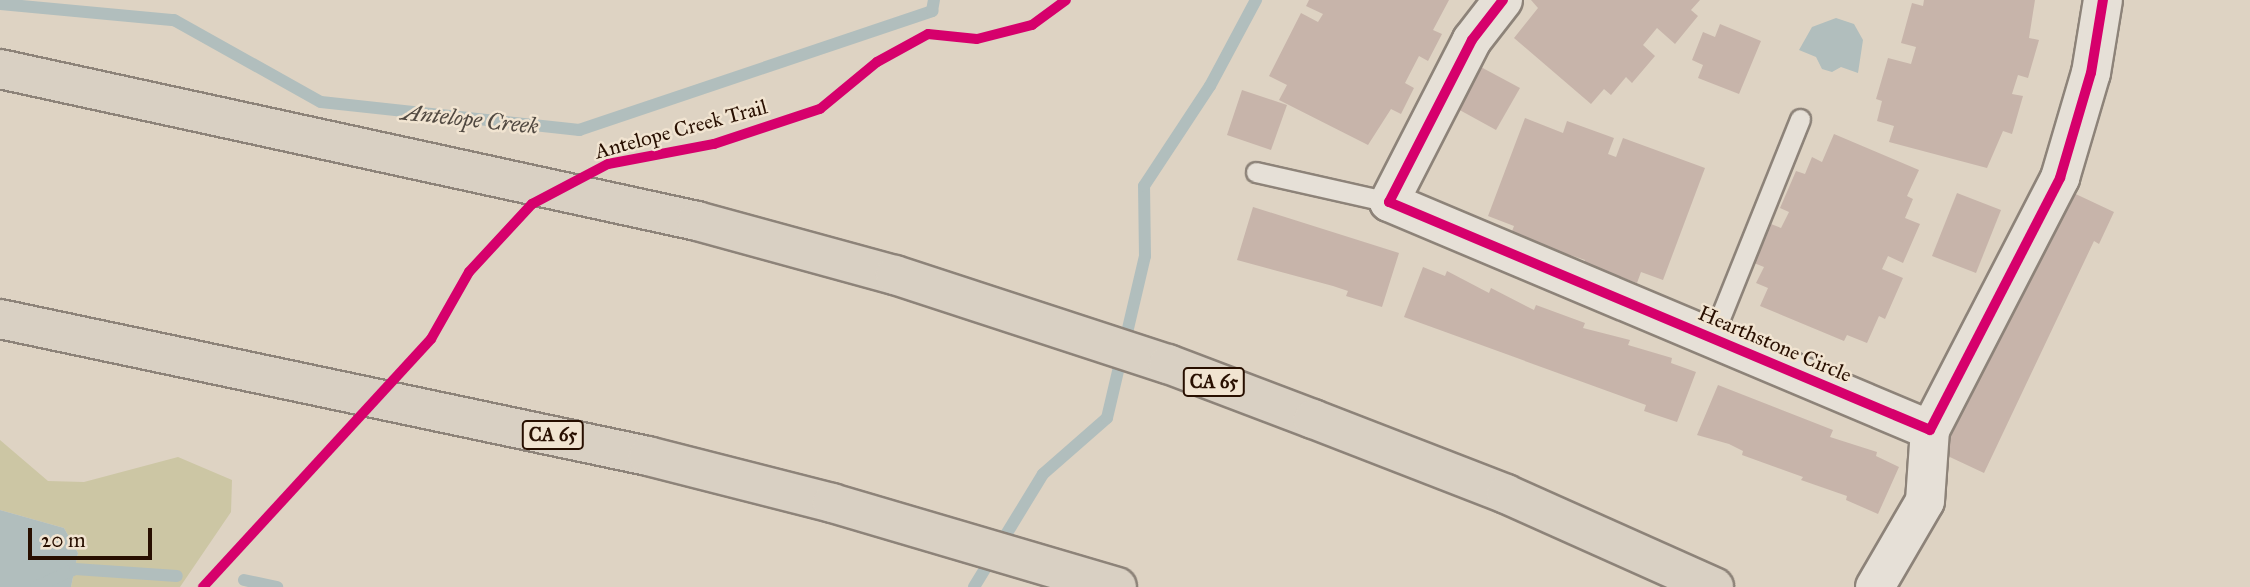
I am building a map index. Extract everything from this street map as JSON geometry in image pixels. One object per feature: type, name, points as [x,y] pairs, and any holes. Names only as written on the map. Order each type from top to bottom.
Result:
[{"type":"highway","name":"CA 65","points":[[0,69],[697,221],[895,275],[1155,360],[1326,424],[1506,494],[1714,587]]},
{"type":"highway","name":"CA 65","points":[[0,319],[649,456],[832,503],[1108,585]]},
{"type":"street","points":[[1389,202],[1472,40],[1503,0]]},
{"type":"street","points":[[1875,587],[1925,500],[1930,430],[2060,178],[2091,73],[2103,0]]},
{"type":"street","name":"Hearthstone Circle","points":[[1389,202],[1930,430]]},
{"type":"lane","points":[[1712,338],[1800,119]]},
{"type":"lane","points":[[1256,172],[1389,202]]},
{"type":"shaded area","points":[[1836,18],[1854,24],[1863,40],[1858,73],[1841,67],[1832,72],[1822,69],[1816,57],[1799,50],[1812,27]]},
{"type":"shaded area","points":[[0,440],[48,481],[84,482],[178,457],[232,480],[231,512],[180,587],[71,587],[78,553],[64,528],[0,510]]},
{"type":"shaded area","points":[[0,510],[64,528],[78,553],[71,587],[0,587]]},
{"type":"building","points":[[1309,0],[1449,0],[1433,30],[1442,34],[1428,61],[1419,56],[1405,83],[1414,88],[1401,114],[1391,109],[1368,145],[1279,100],[1287,85],[1269,76],[1301,13],[1318,22],[1323,14],[1306,6]]},
{"type":"building","points":[[1531,0],[1700,0],[1691,10],[1698,16],[1675,44],[1657,28],[1643,45],[1655,56],[1632,83],[1626,77],[1611,95],[1604,89],[1591,104],[1514,38],[1538,8]]},
{"type":"building","points":[[1924,0],[2035,0],[2029,38],[2039,40],[2028,78],[2018,75],[2012,94],[2023,96],[2012,134],[2003,131],[1987,168],[1889,142],[1894,126],[1877,121],[1882,101],[1876,99],[1888,58],[1911,64],[1916,47],[1901,43],[1912,3],[1923,6]]},
{"type":"building","points":[[1720,24],[1761,41],[1739,94],[1698,78],[1703,65],[1692,60],[1703,32],[1715,37]]},
{"type":"building","points":[[1479,66],[1520,88],[1496,130],[1456,108]]},
{"type":"building","points":[[1242,90],[1287,105],[1271,150],[1227,135]]},
{"type":"building","points":[[1525,118],[1563,133],[1567,121],[1614,138],[1608,154],[1616,157],[1623,138],[1705,168],[1663,280],[1641,272],[1637,283],[1616,275],[1613,284],[1580,272],[1585,260],[1561,252],[1557,261],[1511,234],[1514,226],[1488,216]]},
{"type":"building","points":[[1834,134],[1919,170],[1907,196],[1913,199],[1905,218],[1920,224],[1903,263],[1888,256],[1882,269],[1903,278],[1885,319],[1879,316],[1867,343],[1847,335],[1844,341],[1760,306],[1768,288],[1756,283],[1764,267],[1754,263],[1771,224],[1781,228],[1789,212],[1780,208],[1796,171],[1805,174],[1812,157],[1822,162]]},
{"type":"building","points":[[2065,189],[2114,212],[2099,244],[2094,241],[1984,473],[1937,451]]},
{"type":"building","points":[[1957,193],[2001,210],[1976,273],[1932,256]]},
{"type":"building","points":[[1253,207],[1399,253],[1382,307],[1346,296],[1348,291],[1333,286],[1237,260]]},
{"type":"building","points":[[1423,267],[1445,276],[1447,271],[1489,293],[1491,288],[1534,310],[1536,305],[1585,323],[1583,328],[1630,340],[1628,345],[1672,358],[1671,363],[1696,372],[1677,422],[1644,411],[1646,405],[1404,317]]},
{"type":"building","points":[[1718,385],[1833,430],[1830,437],[1877,452],[1876,456],[1899,467],[1878,514],[1846,500],[1847,496],[1742,455],[1743,451],[1729,444],[1697,435]]},
{"type":"waterway","name":"Antelope Creek","points":[[0,4],[174,20],[321,102],[579,130],[932,11],[934,0]]},
{"type":"waterway","points":[[974,587],[1043,474],[1107,418],[1145,256],[1144,186],[1210,86],[1256,0]]},
{"type":"waterway","points":[[36,587],[75,569],[177,576]]},
{"type":"waterway","points":[[244,580],[277,587]]},
{"type":"cycle path","name":"Antelope Creek Trail","points":[[203,587],[431,339],[469,272],[532,204],[608,164],[714,144],[820,109],[877,62],[928,34],[977,39],[1032,25],[1066,0]]},
{"type":"cycle path","points":[[1503,0],[1472,40],[1389,202],[1930,430],[2060,178],[2091,73],[2103,0]]}]
